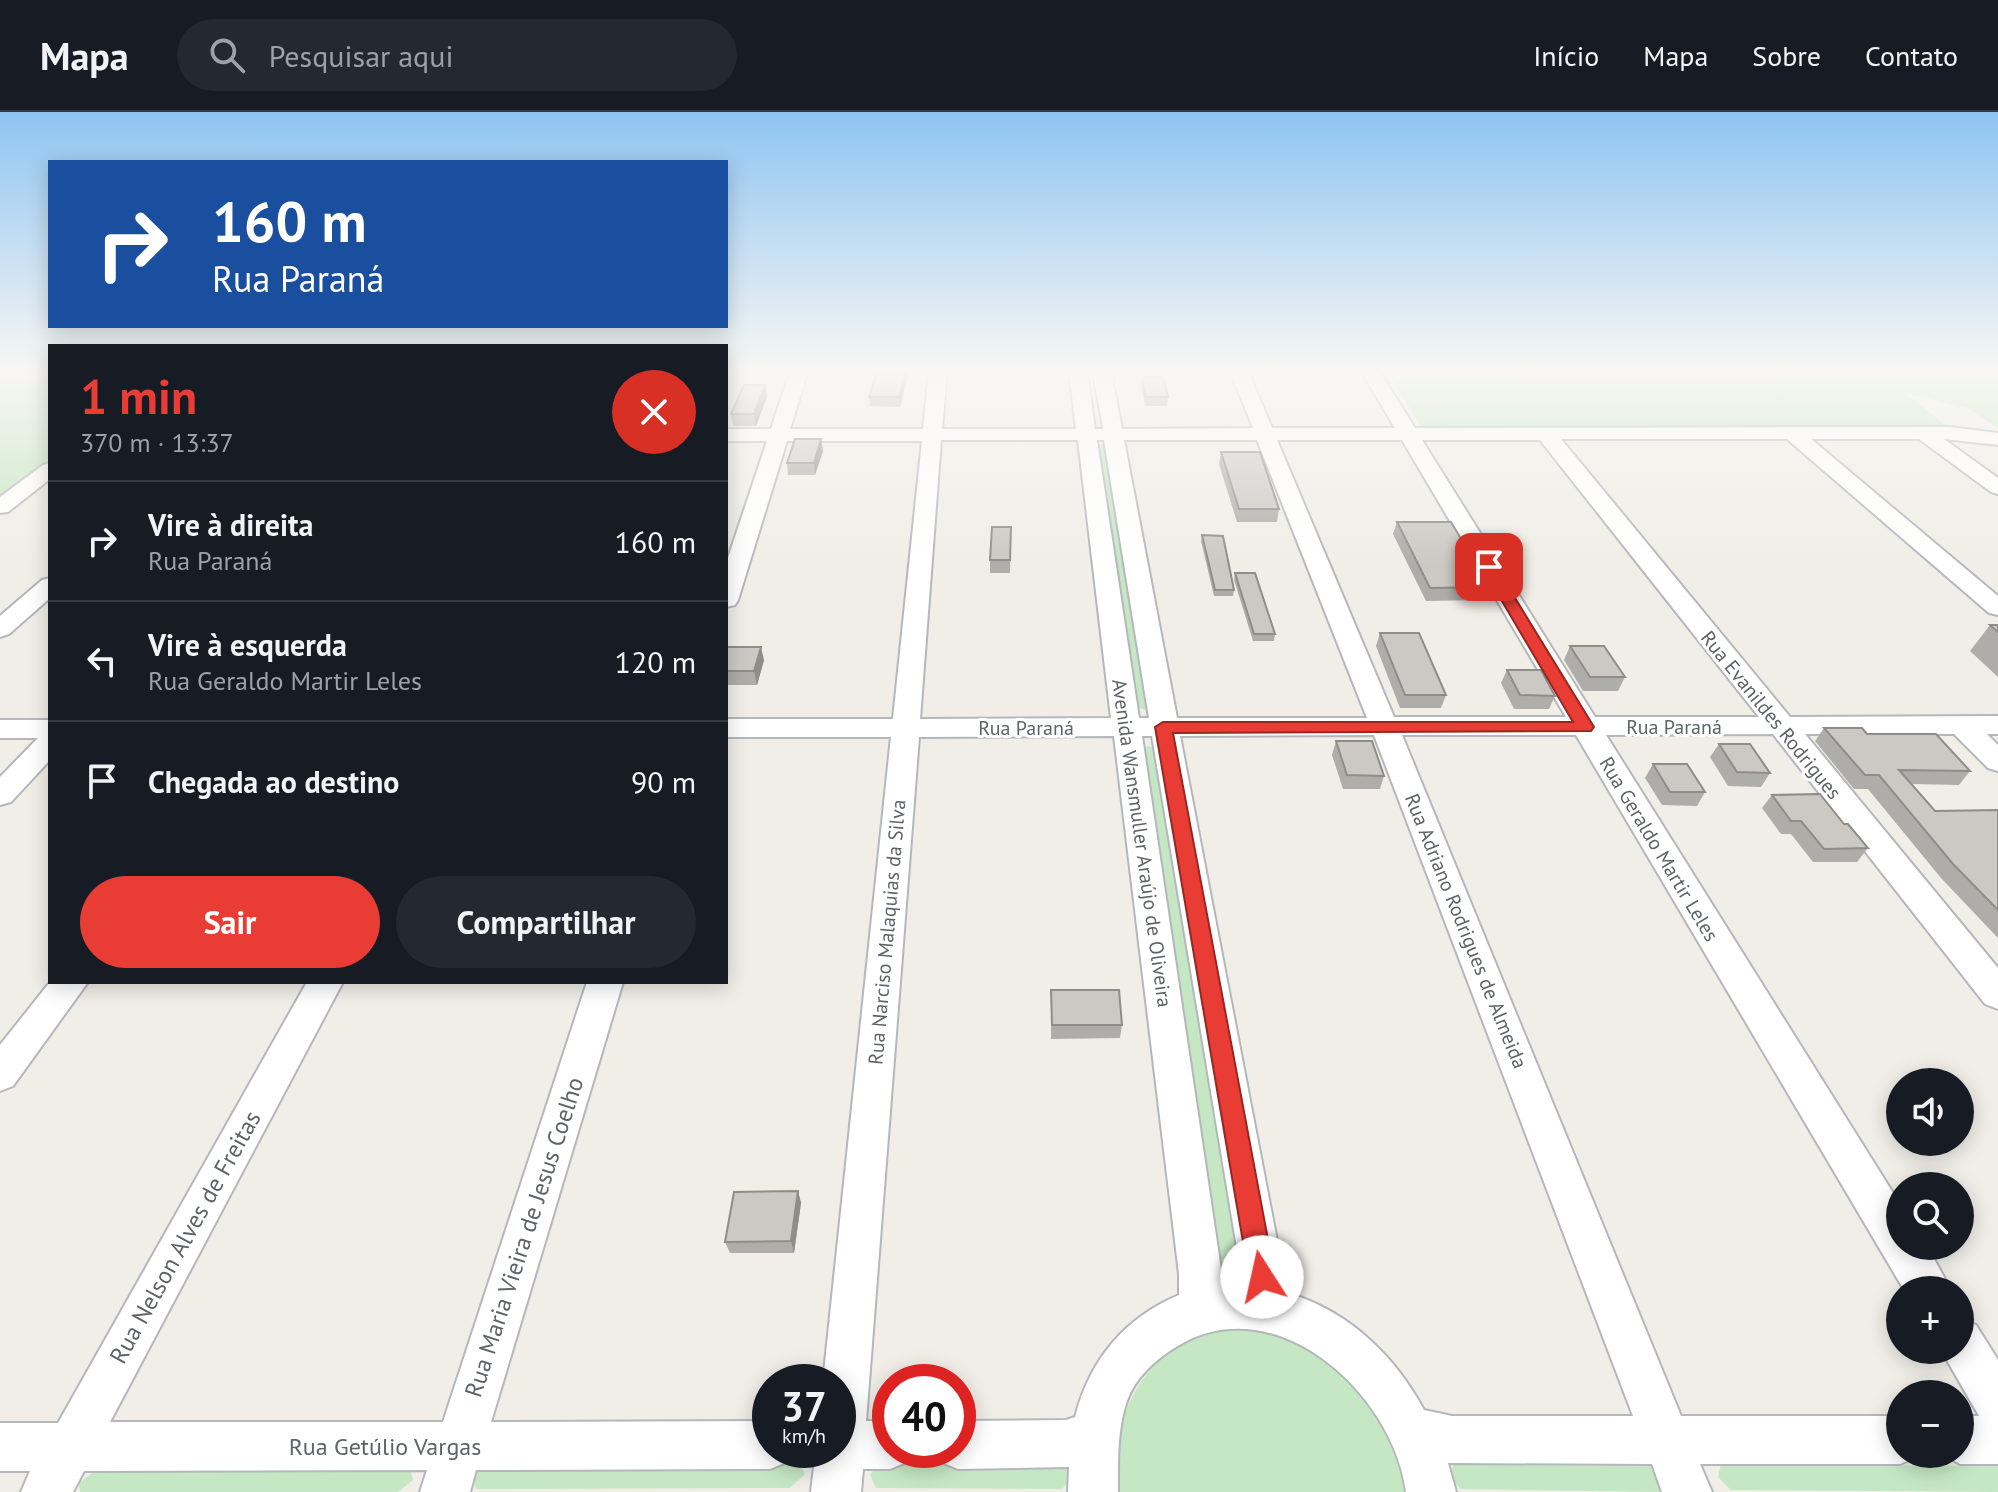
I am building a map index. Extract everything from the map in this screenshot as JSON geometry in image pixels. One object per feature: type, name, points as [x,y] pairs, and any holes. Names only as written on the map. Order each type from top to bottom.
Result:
[{"type":"street","points":[[728,594],[779,435]]},
{"type":"street","name":"Rua Narciso Malaquias da Silva","points":[[846,1364],[933,435]]},
{"type":"street","name":"Avenida Wansmuller Araújo de Oliveira","points":[[1100,435],[1126,727],[1201,1274],[1201,1295],[1193,1314]]},
{"type":"street","name":"Avenida Wansmuller Araújo de Oliveira","points":[[1100,435],[1163,727],[1262,1277],[1278,1309]]},
{"type":"street","name":"Rua Adriano Rodrigues de Almeida","points":[[1265,435],[1385,728],[1687,1492]]},
{"type":"street","name":"Rua Geraldo Martir Leles","points":[[1409,435],[1886,1219]]},
{"type":"street","name":"Rua Evanildes Rodrigues","points":[[1547,435],[1998,994]]},
{"type":"street","points":[[1795,435],[1998,608]]},
{"type":"street","points":[[1927,435],[1998,488]]},
{"type":"street","points":[[1952,435],[1998,469]]},
{"type":"street","points":[[1969,435],[1998,439]]},
{"type":"street","points":[[0,507],[48,471]]},
{"type":"street","points":[[0,629],[48,587]]},
{"type":"street","name":"Rua Paraná","points":[[728,728],[1998,725]]},
{"type":"street","points":[[1962,726],[1998,761]]},
{"type":"street","points":[[0,729],[48,729]]},
{"type":"street","points":[[0,795],[48,745]]},
{"type":"street","points":[[0,1074],[68,984]]},
{"type":"street","name":"Rua Nelson Alves de Freitas","points":[[46,1492],[324,984]]},
{"type":"street","name":"Rua Maria Vieira de Jesus Coelho","points":[[445,1492],[604,984]]},
{"type":"street","points":[[1093,1492],[1093,1454],[1103,1399],[1129,1354],[1166,1323],[1209,1306],[1265,1306],[1307,1321],[1349,1348],[1386,1387],[1410,1431],[1429,1477],[1431,1492]]},
{"type":"street","points":[[1974,1364],[1998,1403]]},
{"type":"street","points":[[1410,1431],[1452,1440],[1886,1440]]},
{"type":"street","points":[[976,1445],[1066,1444],[1096,1434]]},
{"type":"street","points":[[1974,1440],[1998,1440]]},
{"type":"street","name":"Rua Getúlio Vargas","points":[[0,1447],[752,1445]]},
{"type":"street","name":"Rua Narciso Malaquias da Silva","points":[[836,1492],[838,1468]]},
{"type":"green space","points":[[0,435],[48,435],[48,462],[0,498]]},
{"type":"green space","points":[[1106,445],[1150,705],[1145,710],[1136,706],[1098,446]]},
{"type":"green space","points":[[1148,746],[1155,748],[1244,1283],[1236,1294],[1222,1284],[1144,749]]},
{"type":"green space","points":[[1236,1326],[1274,1331],[1303,1343],[1346,1375],[1380,1417],[1392,1441],[1404,1492],[1120,1492],[1117,1446],[1130,1401],[1142,1381],[1173,1347],[1193,1335]]},
{"type":"green space","points":[[752,1460],[752,1468],[802,1468],[805,1474],[790,1488],[476,1489],[472,1476],[484,1464]]},
{"type":"green space","points":[[1065,1460],[1075,1475],[1062,1489],[876,1488],[870,1475],[875,1468],[976,1468],[976,1461]]},
{"type":"green space","points":[[1454,1464],[1650,1466],[1665,1481],[1659,1492],[1460,1489],[1449,1476]]},
{"type":"green space","points":[[1721,1464],[1886,1465],[1886,1468],[1998,1466],[1998,1492],[1731,1490],[1718,1477]]},
{"type":"green space","points":[[409,1465],[413,1480],[398,1492],[80,1492],[79,1483],[95,1471]]},
{"type":"building","points":[[795,439],[821,439],[814,463],[787,463]]},
{"type":"building","points":[[1221,452],[1260,452],[1279,509],[1239,509]]},
{"type":"building","points":[[1397,522],[1451,522],[1490,587],[1430,588]]},
{"type":"building","points":[[992,527],[1011,527],[1010,560],[990,560]]},
{"type":"building","points":[[1202,535],[1223,536],[1234,590],[1215,590]]},
{"type":"building","points":[[1235,573],[1255,573],[1275,634],[1254,634]]},
{"type":"building","points":[[1380,633],[1419,633],[1446,695],[1405,695]]},
{"type":"building","points":[[1570,646],[1604,646],[1625,677],[1590,677]]},
{"type":"building","points":[[728,647],[761,647],[754,671],[728,671]]},
{"type":"building","points":[[1507,670],[1541,670],[1555,696],[1520,695]]},
{"type":"building","points":[[1824,728],[1862,728],[1867,734],[1936,734],[1970,771],[1899,770],[1935,811],[1998,810],[1998,910],[1953,864],[1879,775],[1865,775]]},
{"type":"building","points":[[1336,741],[1372,741],[1384,776],[1347,775]]},
{"type":"building","points":[[1719,744],[1750,744],[1770,773],[1737,772]]},
{"type":"building","points":[[1653,764],[1687,764],[1705,792],[1670,792]]},
{"type":"building","points":[[1820,794],[1868,848],[1824,849],[1801,821],[1791,821],[1772,795]]},
{"type":"building","points":[[1051,990],[1119,990],[1122,1025],[1052,1025]]},
{"type":"building","points":[[798,1191],[791,1241],[725,1242],[734,1192]]},
{"type":"route","points":[[1262,1277],[1163,727],[1585,727],[1489,567]]}]
